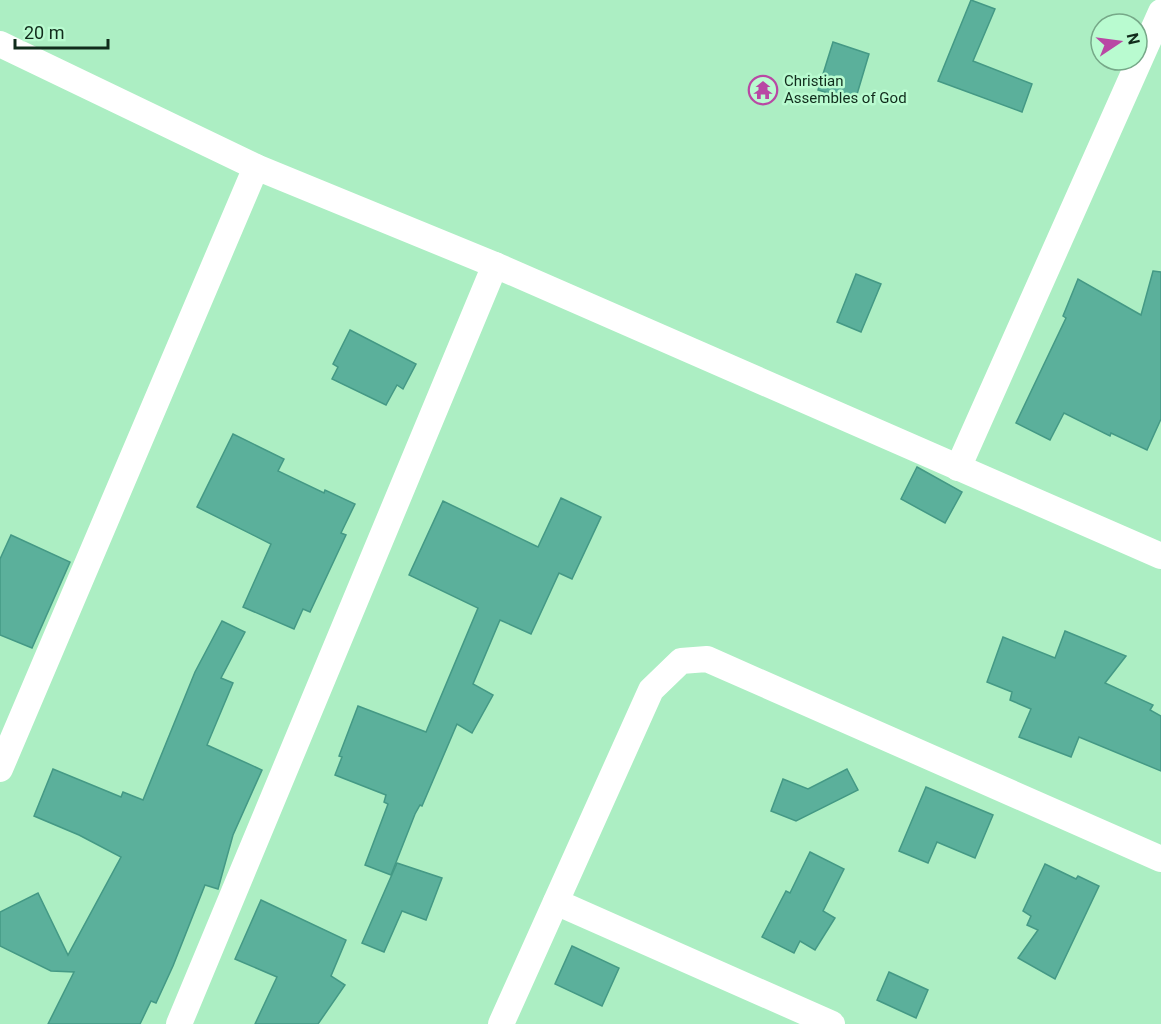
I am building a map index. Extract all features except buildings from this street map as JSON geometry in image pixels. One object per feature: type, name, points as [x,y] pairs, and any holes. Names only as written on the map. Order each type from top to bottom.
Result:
[{"type":"street","points":[[958,468],[1161,12]]},
{"type":"street","points":[[0,44],[256,167],[495,266],[1161,556]]},
{"type":"street","points":[[0,769],[256,167]]},
{"type":"street","points":[[179,1024],[495,266]]},
{"type":"street","points":[[501,1024],[651,690],[681,661],[707,659],[1161,859]]},
{"type":"street","points":[[556,902],[832,1024]]},
{"type":"place","name":"Christian Assembles of God","points":[[763,90]]}]
